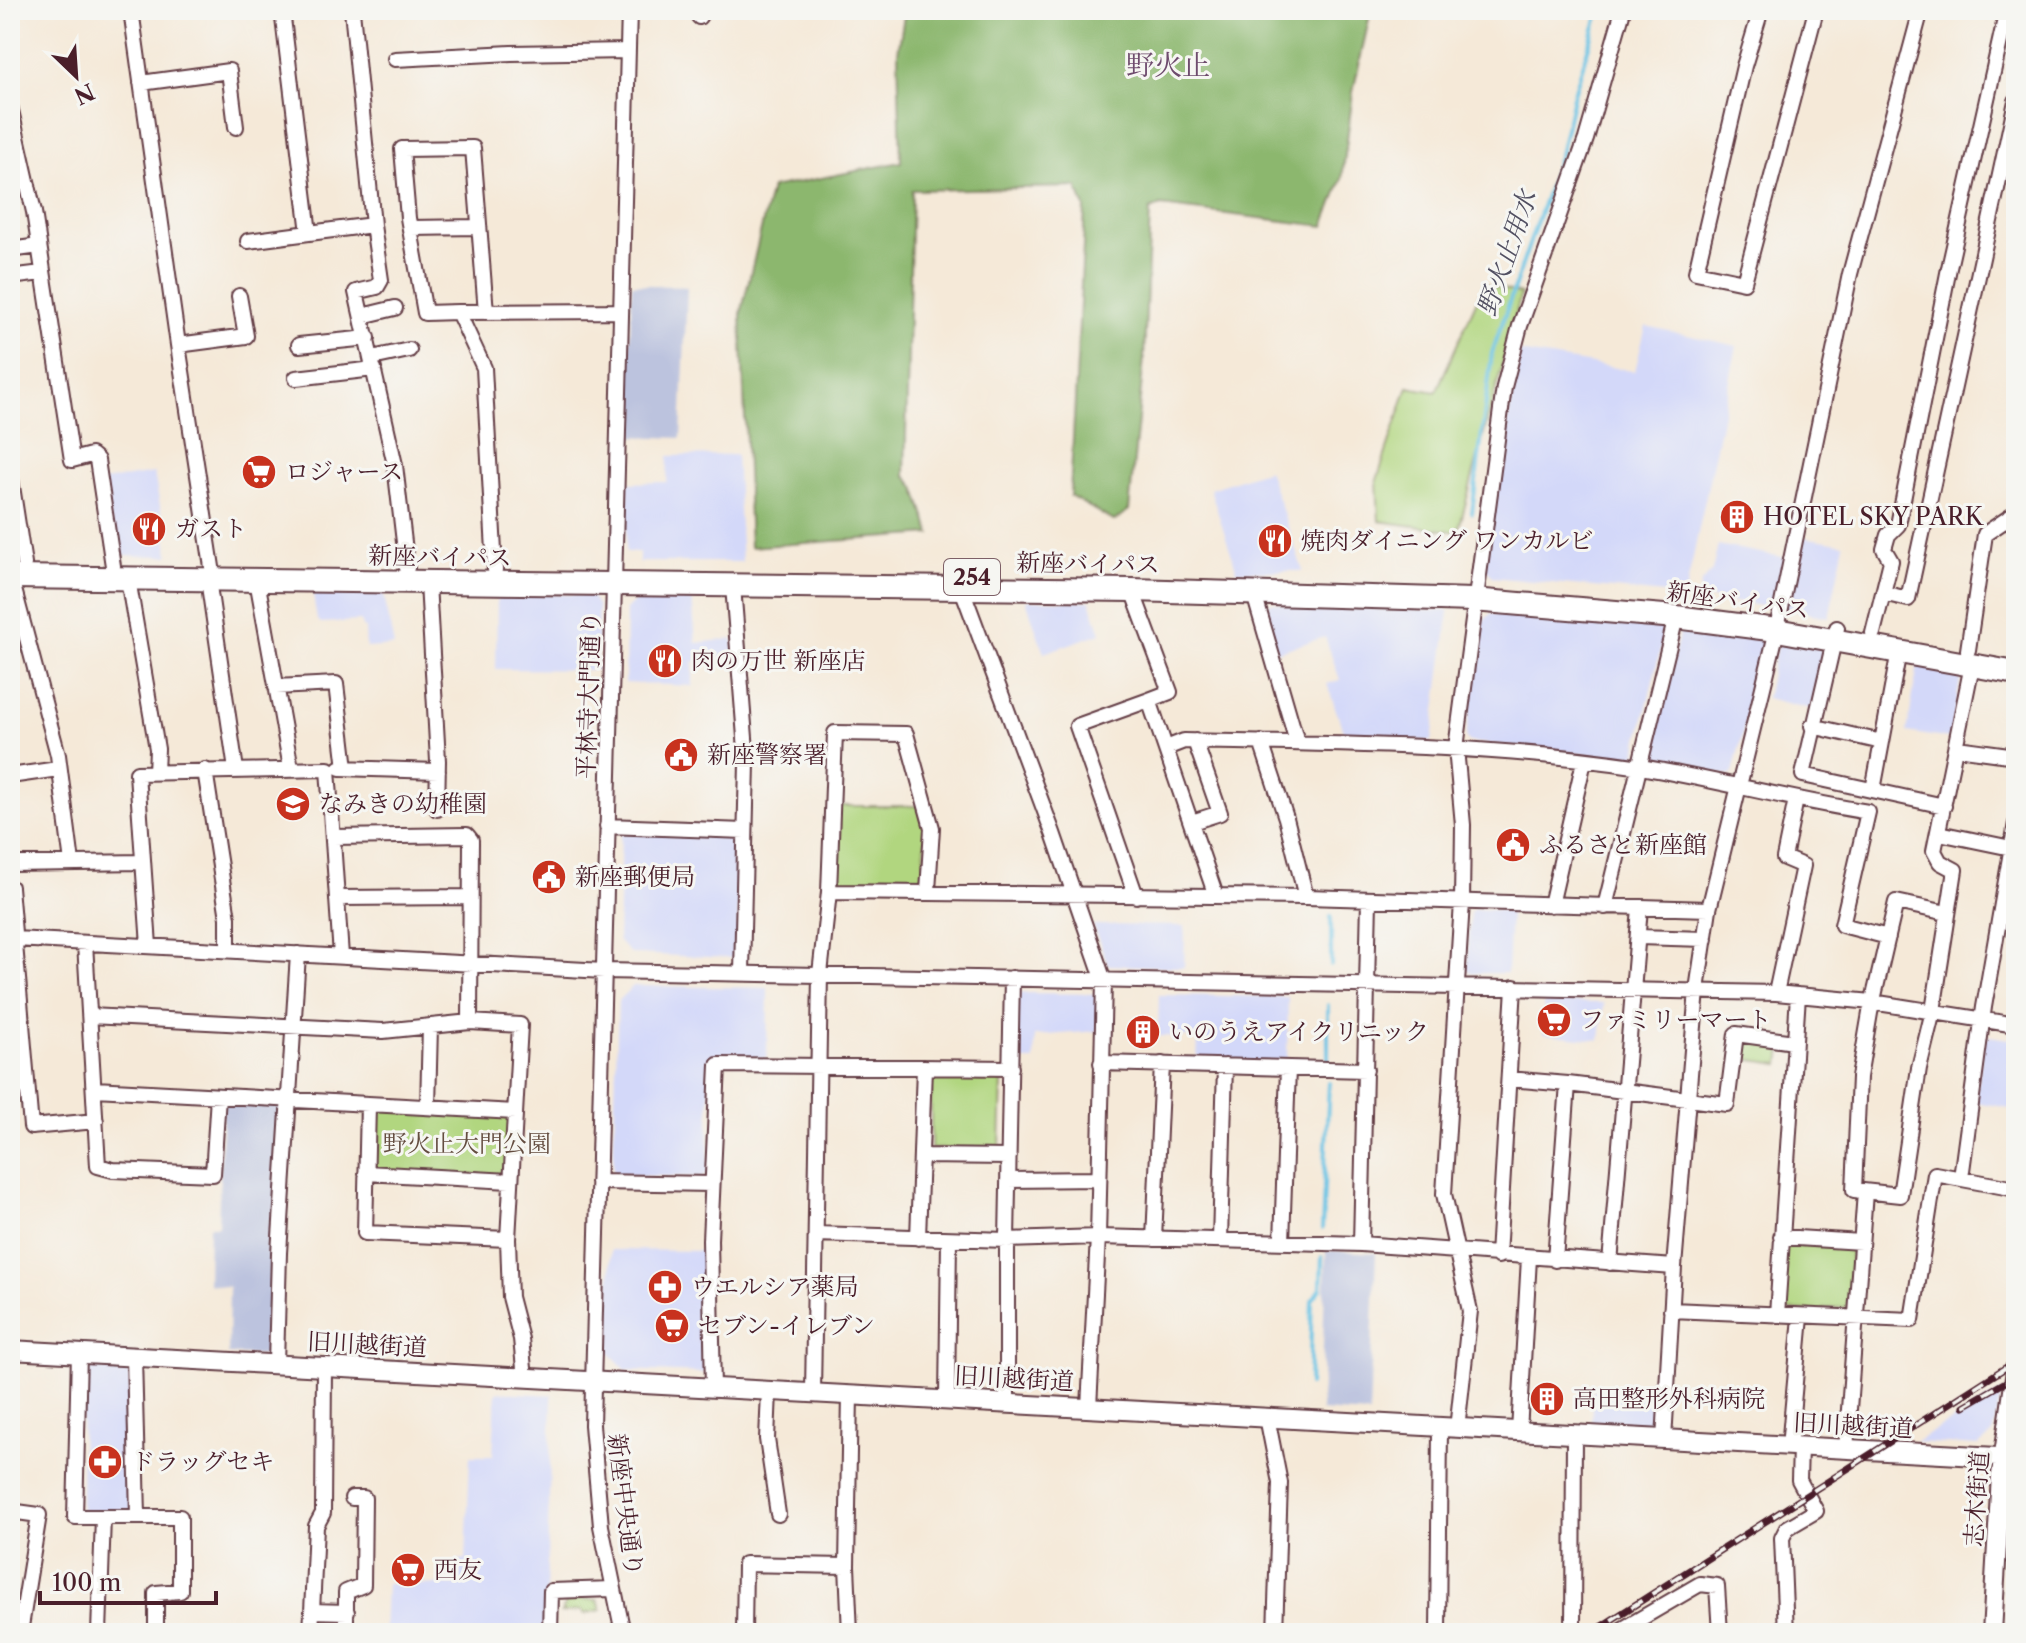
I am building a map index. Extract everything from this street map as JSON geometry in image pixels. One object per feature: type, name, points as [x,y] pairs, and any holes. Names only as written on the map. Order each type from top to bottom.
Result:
[{"type":"highway","name":"新座バイパス","points":[[14,571],[210,573],[407,568],[495,570],[733,586],[1254,594],[1576,594],[1835,634],[1899,651],[1970,658],[2016,658]]},
{"type":"highway","name":"新座バイパス","points":[[210,573],[257,580],[428,583],[614,578],[1474,594],[1676,617],[1778,624]]},
{"type":"highway","name":"新座バイパス","points":[[1835,634],[1873,633],[2016,673]]},
{"type":"main road","name":"旧川越街道","points":[[10,1350],[2010,1458]]},
{"type":"main road","name":"志木街道","points":[[1992,1633],[2016,1370]]},
{"type":"street","points":[[131,10],[236,770]]},
{"type":"street","points":[[282,10],[309,233]]},
{"type":"street","points":[[352,10],[381,280],[377,287],[356,292],[397,477],[407,568]]},
{"type":"street","name":"平林寺大門通り","points":[[593,1382],[629,10]]},
{"type":"street","points":[[1438,1633],[1448,1428],[1470,1311],[1444,1194],[1462,902],[1463,825],[1456,748],[1494,446],[1509,366],[1544,252],[1586,139],[1623,10]]},
{"type":"street","points":[[1761,10],[1744,66],[1696,272],[1744,282],[1816,10]]},
{"type":"street","points":[[1664,1440],[1674,1267],[1697,990],[1709,909],[1778,624],[1850,274],[1921,10]]},
{"type":"street","points":[[1873,633],[1891,561],[1884,549],[1888,535],[1898,525],[1949,268],[2007,10]]},
{"type":"street","points":[[395,59],[627,51]]},
{"type":"street","points":[[141,83],[229,71],[236,127]]},
{"type":"street","points":[[1883,593],[1908,599],[2016,101]]},
{"type":"street","points":[[11,114],[34,212],[72,460],[91,455],[97,460],[157,749],[156,772]]},
{"type":"street","points":[[486,312],[473,148],[402,149],[410,228],[425,313],[621,311]]},
{"type":"street","points":[[248,241],[373,225]]},
{"type":"street","points":[[410,228],[479,227]]},
{"type":"street","points":[[10,250],[39,246]]},
{"type":"street","points":[[1949,268],[1977,273]]},
{"type":"street","points":[[10,277],[42,273]]},
{"type":"street","points":[[178,345],[246,336],[239,296]]},
{"type":"street","points":[[362,316],[395,308]]},
{"type":"street","points":[[458,312],[484,368],[495,570]]},
{"type":"street","points":[[299,345],[368,338]]},
{"type":"street","points":[[296,378],[373,363],[409,350]]},
{"type":"street","points":[[10,473],[14,571],[27,640],[58,755],[72,863]]},
{"type":"street","points":[[1947,913],[1896,902],[1872,1002],[1859,1077],[1854,1190],[1900,1195],[1919,1068],[1933,1011],[1955,870],[1940,862],[1934,851],[1957,748],[1985,534],[2016,513]]},
{"type":"street","points":[[257,580],[291,768]]},
{"type":"street","points":[[428,583],[438,771],[437,809]]},
{"type":"street","points":[[733,586],[747,763],[742,972]]},
{"type":"street","points":[[962,589],[1104,981],[1098,1237],[1089,1407]]},
{"type":"street","points":[[1132,590],[1170,692],[1077,726],[1136,896]]},
{"type":"street","points":[[1254,594],[1297,742]]},
{"type":"street","points":[[1605,907],[1676,617]]},
{"type":"street","points":[[1835,634],[1803,775],[1944,806]]},
{"type":"street","points":[[10,645],[27,640]]},
{"type":"street","points":[[1873,790],[1899,651]]},
{"type":"street","points":[[276,687],[336,684],[346,768]]},
{"type":"street","points":[[1149,700],[1216,896]]},
{"type":"street","points":[[1812,726],[1882,742]]},
{"type":"street","points":[[813,1392],[820,974],[829,892],[835,733],[906,734],[932,828],[928,891]]},
{"type":"street","points":[[1166,748],[1184,741],[1456,748],[1639,767],[1868,812],[1842,925],[1888,937]]},
{"type":"street","points":[[1192,822],[1220,813],[1195,741]]},
{"type":"street","points":[[1261,742],[1286,818],[1306,897]]},
{"type":"street","points":[[1957,748],[2016,756]]},
{"type":"street","points":[[1551,905],[1584,761]]},
{"type":"street","points":[[149,946],[137,773],[291,768],[438,771]]},
{"type":"street","points":[[10,776],[58,769]]},
{"type":"street","points":[[328,769],[341,956]]},
{"type":"street","points":[[205,770],[228,918],[228,950]]},
{"type":"street","points":[[1776,993],[1803,866],[1784,858],[1796,799]]},
{"type":"street","points":[[1961,1178],[1982,1019],[2016,823]]},
{"type":"street","points":[[607,826],[745,831]]},
{"type":"street","points":[[1939,833],[2013,848]]},
{"type":"street","points":[[333,837],[467,835],[471,840],[470,1022]]},
{"type":"street","points":[[10,864],[143,862]]},
{"type":"street","points":[[10,887],[31,1127],[96,1121]]},
{"type":"street","points":[[829,892],[1306,897],[1709,909]]},
{"type":"street","points":[[337,898],[469,897]]},
{"type":"street","points":[[1361,1244],[1369,900]]},
{"type":"street","points":[[1610,1263],[1640,908]]},
{"type":"street","points":[[2000,911],[2016,914]]},
{"type":"street","points":[[1638,937],[1705,939]]},
{"type":"street","points":[[15,939],[604,971],[1776,993],[1872,1002],[2016,1025]]},
{"type":"street","points":[[85,943],[98,1166],[113,1170],[213,1174],[218,1096]]},
{"type":"street","points":[[276,1364],[279,1253],[298,954]]},
{"type":"street","points":[[1007,1403],[1012,978]]},
{"type":"street","points":[[1498,1256],[1514,987]]},
{"type":"street","points":[[1777,1315],[1798,995]]},
{"type":"street","points":[[90,1016],[383,1031],[470,1022],[520,1025],[508,1239],[510,1297],[521,1339],[525,1378]]},
{"type":"street","points":[[428,1107],[430,1026]]},
{"type":"street","points":[[1509,1079],[1688,1097],[1727,1104],[1736,1034],[1794,1042]]},
{"type":"street","points":[[1101,1063],[1366,1070]]},
{"type":"street","points":[[1154,1239],[1162,1064]]},
{"type":"street","points":[[713,1389],[710,1240],[718,1065],[1011,1068]]},
{"type":"street","points":[[1220,1240],[1225,1066]]},
{"type":"street","points":[[918,1238],[924,1067]]},
{"type":"street","points":[[1282,1242],[1288,1068]]},
{"type":"street","points":[[1555,1260],[1568,1084]]},
{"type":"street","points":[[95,1089],[515,1112]]},
{"type":"street","points":[[368,1105],[365,1233],[508,1239]]},
{"type":"street","points":[[922,1156],[1009,1157]]},
{"type":"street","points":[[366,1173],[510,1181]]},
{"type":"street","points":[[1671,1310],[1912,1320],[1935,1174],[2016,1189]]},
{"type":"street","points":[[1008,1180],[1099,1179]]},
{"type":"street","points":[[598,1182],[712,1184]]},
{"type":"street","points":[[1846,1450],[1865,1192]]},
{"type":"street","points":[[816,1234],[949,1239],[1098,1237],[1361,1244],[1674,1267]]},
{"type":"street","points":[[1781,1237],[1861,1242]]},
{"type":"street","points":[[947,1400],[949,1239]]},
{"type":"street","points":[[1519,1432],[1529,1258]]},
{"type":"street","points":[[1786,1633],[1782,1538],[1787,1528],[1816,1511],[1799,1480],[1794,1447],[1801,1317]]},
{"type":"street","points":[[79,1353],[75,1517],[180,1517],[180,1591],[156,1593],[156,1633]]},
{"type":"street","points":[[134,1356],[138,1516]]},
{"type":"street","points":[[311,1633],[316,1526],[323,1513],[324,1366]]},
{"type":"street","name":"新座中央通り","points":[[593,1382],[592,1425],[597,1495],[623,1633]]},
{"type":"street","points":[[769,1391],[767,1439],[778,1514]]},
{"type":"street","points":[[850,1394],[847,1566],[850,1633]]},
{"type":"street","points":[[1267,1417],[1280,1483],[1275,1633]]},
{"type":"street","points":[[1573,1633],[1574,1435]]},
{"type":"street","points":[[346,1633],[346,1592],[363,1585],[364,1498],[352,1498]]},
{"type":"street","points":[[10,1511],[39,1515],[20,1633]]},
{"type":"street","points":[[99,1633],[103,1517]]},
{"type":"street","points":[[744,1633],[745,1564],[847,1566]]},
{"type":"street","points":[[1616,1633],[1700,1584],[1717,1586],[1720,1633]]},
{"type":"street","points":[[550,1633],[551,1591],[613,1589]]},
{"type":"street","points":[[312,1611],[347,1612]]},
{"type":"shaded area","points":[[632,284],[687,287],[681,438],[627,436]]},
{"type":"shaded area","points":[[1646,326],[1737,346],[1685,596],[1493,577],[1485,567],[1519,352],[1635,371]]},
{"type":"shaded area","points":[[736,455],[742,562],[639,562],[639,552],[626,552],[628,483],[667,482],[668,456]]},
{"type":"shaded area","points":[[1268,470],[1303,571],[1237,571],[1210,489]]},
{"type":"shaded area","points":[[154,473],[169,556],[116,555],[104,481]]},
{"type":"shaded area","points":[[1798,536],[1844,544],[1829,617],[1783,609]]},
{"type":"shaded area","points":[[1718,545],[1787,558],[1776,608],[1699,597],[1701,583],[1712,571]]},
{"type":"shaded area","points":[[316,590],[383,591],[394,646],[366,648],[365,628],[361,621],[321,623],[317,620],[313,594]]},
{"type":"shaded area","points":[[497,594],[590,595],[598,606],[597,670],[496,669]]},
{"type":"shaded area","points":[[639,597],[692,598],[696,643],[733,639],[735,657],[693,662],[693,686],[625,683],[626,610]]},
{"type":"shaded area","points":[[1026,600],[1090,601],[1101,633],[1044,653]]},
{"type":"shaded area","points":[[1270,603],[1449,611],[1432,741],[1346,739],[1327,684],[1340,680],[1325,637],[1276,652],[1264,612]]},
{"type":"shaded area","points":[[1491,614],[1662,626],[1665,630],[1635,756],[1630,759],[1470,742],[1466,738],[1482,622]]},
{"type":"shaded area","points":[[1684,628],[1761,639],[1764,643],[1733,773],[1729,776],[1652,762],[1649,757],[1680,631]]},
{"type":"shaded area","points":[[1782,641],[1820,648],[1823,653],[1811,709],[1766,698],[1777,645]]},
{"type":"shaded area","points":[[1918,664],[1958,671],[1961,676],[1950,739],[1907,732]]},
{"type":"shaded area","points":[[625,833],[736,835],[740,839],[737,954],[733,958],[631,954],[618,941],[621,836]]},
{"type":"shaded area","points":[[1474,909],[1510,911],[1507,973],[1472,973],[1467,969],[1470,913]]},
{"type":"shaded area","points":[[1093,925],[1185,926],[1184,967],[1108,965]]},
{"type":"shaded area","points":[[633,986],[768,988],[767,1058],[710,1057],[708,1173],[701,1177],[617,1175],[613,1171],[618,1001]]},
{"type":"shaded area","points":[[1022,993],[1098,994],[1098,1031],[1035,1036],[1034,1061],[1016,1061],[1018,996]]},
{"type":"shaded area","points":[[1159,995],[1288,997],[1287,1064],[1197,1062],[1198,1037],[1158,1036]]},
{"type":"shaded area","points":[[1544,1002],[1604,1003],[1600,1040],[1543,1034]]},
{"type":"shaded area","points":[[1989,1036],[2016,1040],[2016,1109],[1975,1102],[1984,1039]]},
{"type":"shaded area","points":[[227,1101],[278,1105],[282,1109],[270,1356],[228,1354],[229,1287],[208,1284],[209,1226],[218,1226],[223,1105]]},
{"type":"shaded area","points":[[611,1250],[705,1251],[707,1369],[703,1373],[626,1370],[608,1351]]},
{"type":"shaded area","points":[[1326,1250],[1376,1253],[1369,1414],[1321,1411]]},
{"type":"shaded area","points":[[88,1368],[124,1368],[130,1373],[131,1511],[85,1513],[81,1509],[82,1373]]},
{"type":"shaded area","points":[[1593,1390],[1660,1393],[1659,1426],[1655,1429],[1591,1426]]},
{"type":"shaded area","points":[[2002,1391],[1992,1435],[1978,1446],[1915,1442]]},
{"type":"shaded area","points":[[496,1392],[552,1395],[545,1633],[384,1633],[386,1584],[456,1585],[457,1560],[466,1560],[470,1456],[493,1456]]},
{"type":"green space","points":[[905,10],[1371,10],[1353,92],[1342,179],[1324,226],[1161,206],[1150,210],[1144,358],[1129,510],[1114,521],[1070,496],[1085,208],[1077,187],[912,190],[905,475],[915,487],[931,534],[750,547],[741,314],[771,188],[901,162],[898,52]]},
{"type":"green space","points":[[1484,284],[1521,294],[1458,532],[1379,521],[1377,480],[1408,387],[1436,392]]},
{"type":"green space","points":[[835,806],[919,806],[926,830],[923,882],[919,885],[837,884],[833,879]]},
{"type":"green space","points":[[1744,1040],[1783,1046],[1780,1064],[1738,1058],[1740,1043]]},
{"type":"green space","points":[[931,1076],[1000,1076],[1000,1148],[931,1149]]},
{"type":"green space","name":"野火止大門公園","points":[[368,1105],[515,1112],[510,1181],[366,1173]]},
{"type":"green space","points":[[1784,1244],[1849,1247],[1847,1307],[1824,1309],[1823,1312],[1784,1310]]},
{"type":"green space","points":[[568,1598],[598,1600],[601,1610],[584,1614],[582,1610],[561,1613]]},
{"type":"waterway","name":"野火止用水","points":[[1472,513],[1492,353],[1561,151],[1573,97],[1600,10]]},
{"type":"waterway","points":[[1331,916],[1331,965]]},
{"type":"waterway","points":[[1328,1005],[1328,1059]]},
{"type":"waterway","points":[[1322,1229],[1329,1083]]},
{"type":"waterway","points":[[1309,1385],[1312,1300],[1321,1289],[1322,1257]]},
{"type":"railway","points":[[1591,1633],[2016,1361]]},
{"type":"railway","points":[[1964,1406],[2016,1376]]},
{"type":"place","name":"ロジャース","points":[[259,472]]},
{"type":"place","name":"HOTEL SKY PARK","points":[[1737,517]]},
{"type":"place","name":"ガスト","points":[[149,529]]},
{"type":"place","name":"焼肉ダイニング ワンカルビ","points":[[1275,541]]},
{"type":"place","name":"肉の万世 新座店","points":[[665,661]]},
{"type":"place","name":"新座警察署","points":[[681,755]]},
{"type":"place","name":"なみきの幼稚園","points":[[293,804]]},
{"type":"place","name":"ふるさと新座館","points":[[1513,845]]},
{"type":"place","name":"新座郵便局","points":[[549,877]]},
{"type":"place","name":"ファミリーマート","points":[[1554,1020]]},
{"type":"place","name":"いのうえアイクリニック","points":[[1143,1032]]},
{"type":"place","name":"ウエルシア薬局","points":[[665,1287]]},
{"type":"place","name":"セブン-イレブン","points":[[672,1326]]},
{"type":"place","name":"高田整形外科病院","points":[[1547,1399]]},
{"type":"place","name":"ドラッグセキ","points":[[105,1462]]},
{"type":"place","name":"西友","points":[[408,1570]]},
{"type":"district","name":"野火止","points":[[1168,65]]}]
